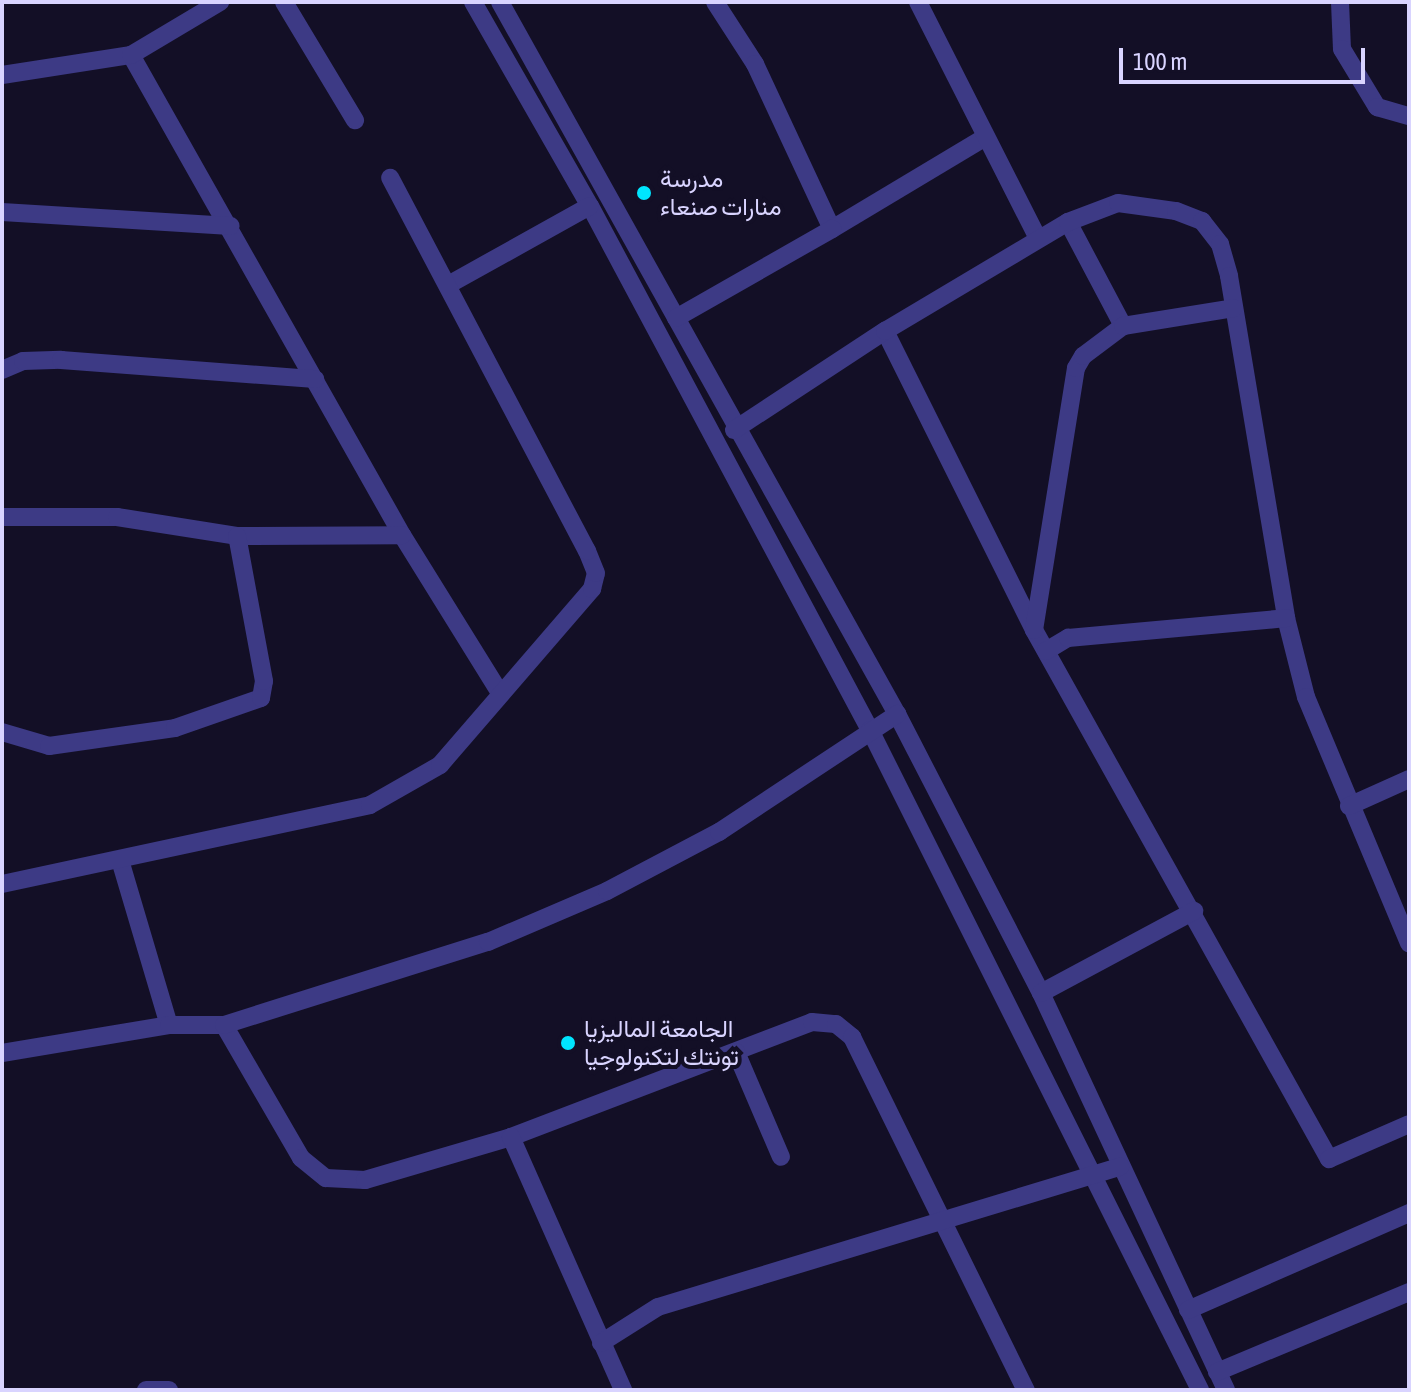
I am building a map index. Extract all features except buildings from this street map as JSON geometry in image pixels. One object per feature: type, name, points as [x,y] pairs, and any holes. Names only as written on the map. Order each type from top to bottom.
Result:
[{"type":"street","points":[[2,75],[131,55],[220,2]]},
{"type":"street","points":[[284,2],[355,120]]},
{"type":"street","points":[[473,2],[590,206],[870,730],[1090,1176],[1200,1390]]},
{"type":"street","points":[[500,2],[676,318],[734,430],[897,714],[1041,993],[1226,1390]]},
{"type":"street","points":[[715,2],[755,64],[832,229]]},
{"type":"street","points":[[918,2],[1037,237]]},
{"type":"street","points":[[1340,2],[1342,49],[1370,96],[1377,107],[1409,116]]},
{"type":"street","points":[[131,55],[231,226],[402,535],[500,693]]},
{"type":"street","points":[[676,318],[986,137]]},
{"type":"street","points":[[2,884],[370,805],[440,765],[592,589],[596,573],[390,178]]},
{"type":"street","points":[[734,430],[885,331],[1037,237],[1068,222],[1118,203],[1176,211],[1202,221],[1220,244],[1234,308],[1286,618],[1306,697],[1349,806],[1409,943]]},
{"type":"street","points":[[448,285],[590,206]]},
{"type":"street","points":[[2,212],[231,226]]},
{"type":"street","points":[[1068,222],[1123,326]]},
{"type":"street","points":[[1034,630],[1076,368],[1093,346],[1123,326],[1234,308]]},
{"type":"street","points":[[885,331],[1034,630],[1194,911],[1329,1159],[1409,1124]]},
{"type":"street","points":[[2,370],[23,361],[61,360],[315,379]]},
{"type":"street","points":[[2,517],[117,517],[237,536],[402,535]]},
{"type":"street","points":[[2,732],[49,746],[175,728],[261,698],[264,681],[237,536]]},
{"type":"street","points":[[1046,651],[1068,638],[1286,618]]},
{"type":"street","points":[[2,1053],[169,1025],[224,1025],[488,942],[607,891],[719,832],[897,714]]},
{"type":"street","points":[[1349,806],[1409,779]]},
{"type":"street","points":[[120,860],[169,1025]]},
{"type":"street","points":[[948,884],[977,869]]},
{"type":"street","points":[[1041,993],[1194,911]]},
{"type":"street","points":[[224,1025],[301,1158],[326,1178],[365,1180],[511,1137],[812,1022],[836,1024],[852,1037],[1026,1390]]},
{"type":"street","points":[[736,1052],[781,1157]]},
{"type":"street","points":[[511,1137],[623,1390]]},
{"type":"street","points":[[601,1343],[658,1307],[1120,1167]]},
{"type":"street","points":[[1188,1310],[1409,1213]]},
{"type":"street","points":[[1217,1372],[1409,1292]]},
{"type":"place","name":"مدرسة منارات صنعاء","points":[[644,193]]},
{"type":"place","name":"الجامعة الماليزيا تونتك لتكنولوجيا","points":[[568,1043]]}]
